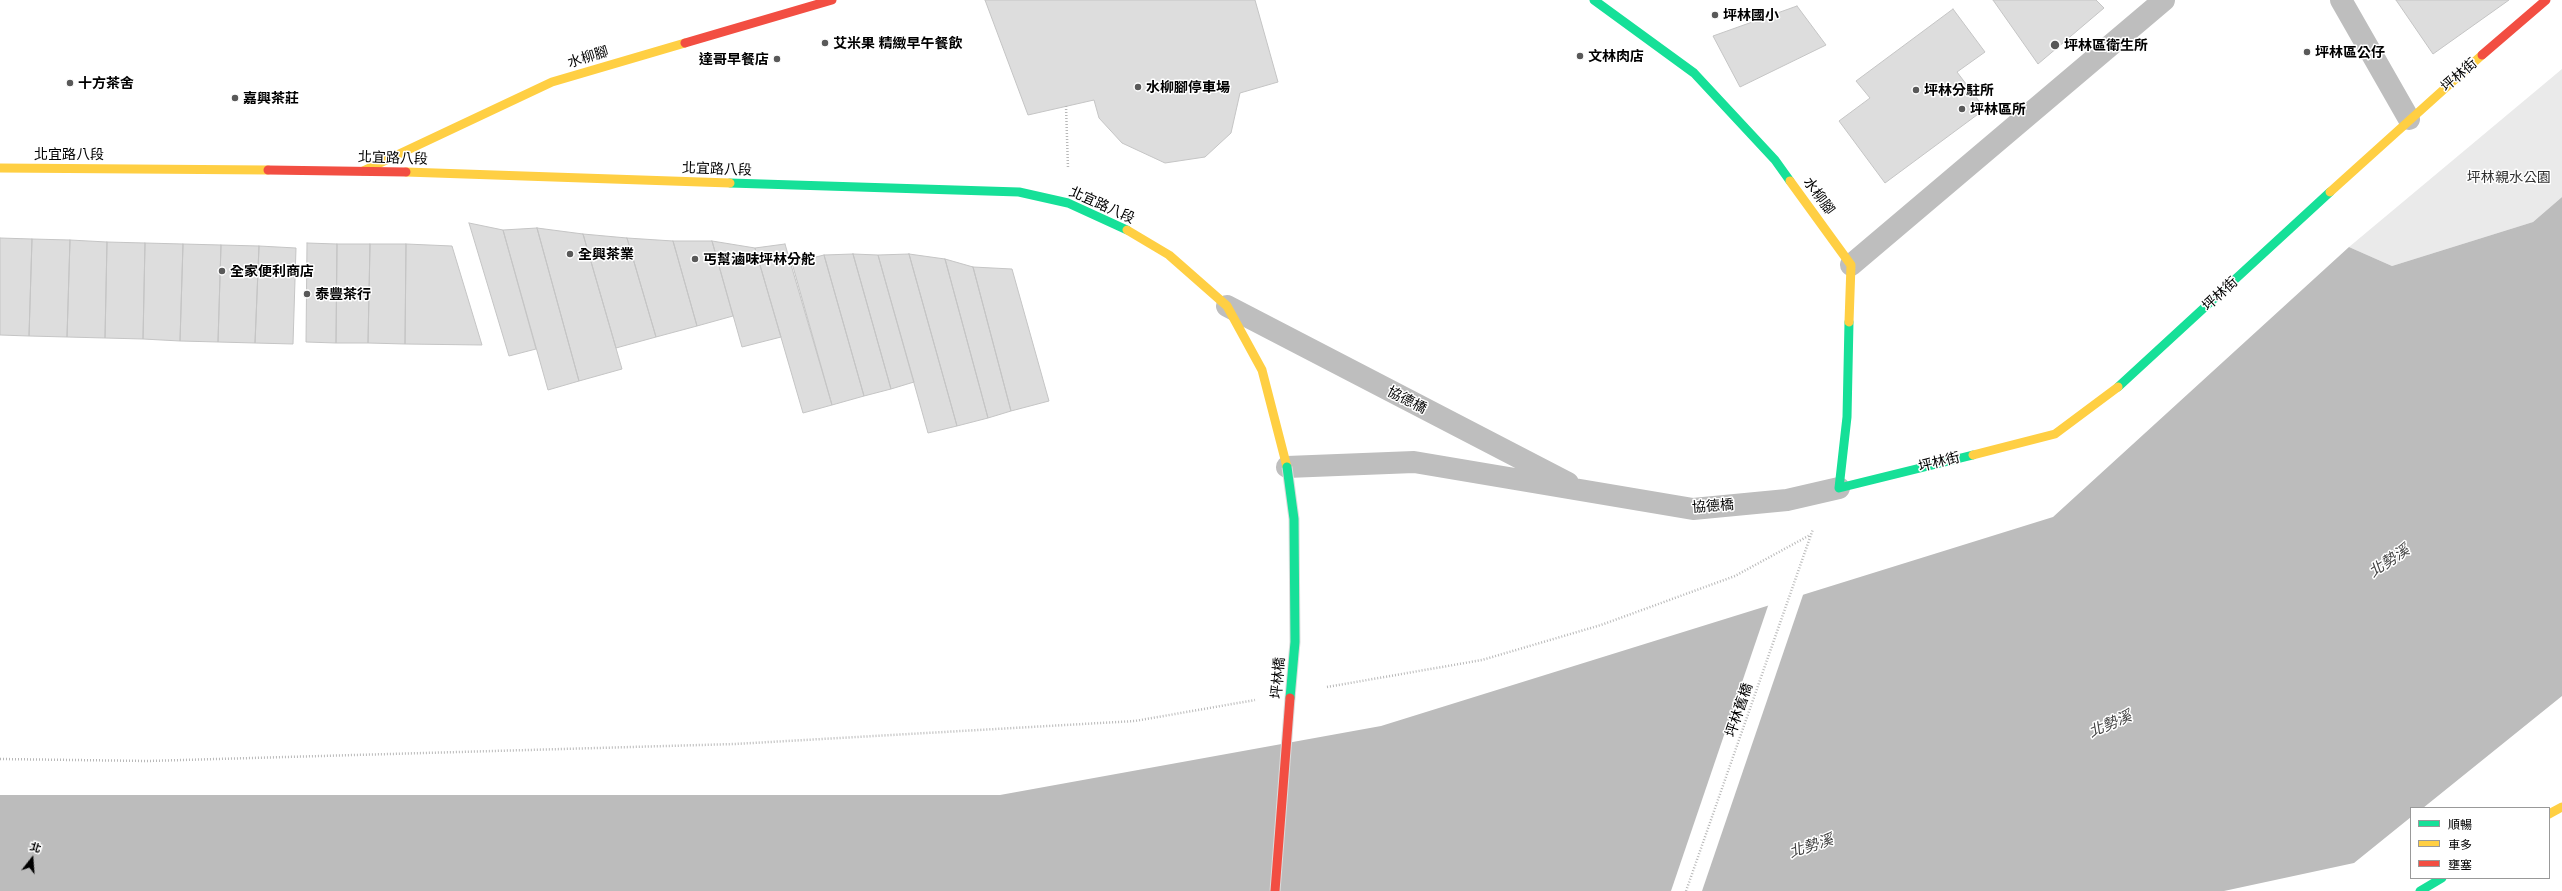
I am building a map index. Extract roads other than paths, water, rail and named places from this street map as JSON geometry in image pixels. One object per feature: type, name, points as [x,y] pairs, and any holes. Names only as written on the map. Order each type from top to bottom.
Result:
[{"type":"main road","name":"水柳腳","points":[[363,171],[552,82],[832,0]]},
{"type":"main road","name":"水柳腳","points":[[1594,0],[1694,73],[1775,160],[1851,265]]},
{"type":"main road","name":"坪林街","points":[[1839,488],[2055,434],[2124,382],[2409,119],[2546,0]]},
{"type":"main road","name":"北宜路八段","points":[[0,168],[363,171],[1019,192],[1068,203],[1121,226],[1169,255],[1227,306],[1262,370],[1287,467]]},
{"type":"main road","points":[[1839,488],[1847,417],[1851,265]]},
{"type":"main road","name":"坪林橋","points":[[1275,891],[1295,642],[1294,519],[1287,467]]},
{"type":"main road","points":[[2550,813],[2562,807]]},
{"type":"main road","points":[[2420,891],[2440,879]]},
{"type":"street","points":[[1851,265],[2164,0]]},
{"type":"street","points":[[2341,0],[2409,119]]},
{"type":"street","name":"協德橋","points":[[1227,306],[1587,492]]},
{"type":"street","name":"協德橋","points":[[1287,467],[1414,462],[1693,509],[1787,500],[1839,488]]},
{"type":"water","name":"北勢溪","points":[[2562,197],[2562,696],[2424,807],[2410,807],[2410,818],[2354,863],[2224,891],[0,891],[0,795],[1000,795],[1381,726],[2053,517],[2349,247],[2392,266],[2533,222]]},
{"type":"place","name":"坪林國小","points":[[1715,15]]},
{"type":"place","name":"艾米果 精緻早午餐飲","points":[[825,43]]},
{"type":"place","name":"坪林區衛生所","points":[[2055,45]]},
{"type":"place","name":"坪林區公仔","points":[[2307,52]]},
{"type":"place","name":"文林肉店","points":[[1580,56]]},
{"type":"place","name":"達哥早餐店","points":[[777,59]]},
{"type":"place","name":"十方茶舍","points":[[70,83]]},
{"type":"place","name":"水柳腳停車場","points":[[1138,87]]},
{"type":"place","name":"坪林分駐所","points":[[1916,90]]},
{"type":"place","name":"嘉興茶莊","points":[[235,98]]},
{"type":"place","name":"坪林區所","points":[[1962,109]]},
{"type":"place","name":"全興茶業","points":[[570,254]]},
{"type":"place","name":"丐幫滷味坪林分舵","points":[[695,259]]},
{"type":"place","name":"全家便利商店","points":[[222,271]]},
{"type":"place","name":"泰豐茶行","points":[[307,294]]},
{"type":"park label","name":"坪林親水公園","points":[[2509,177]]}]
